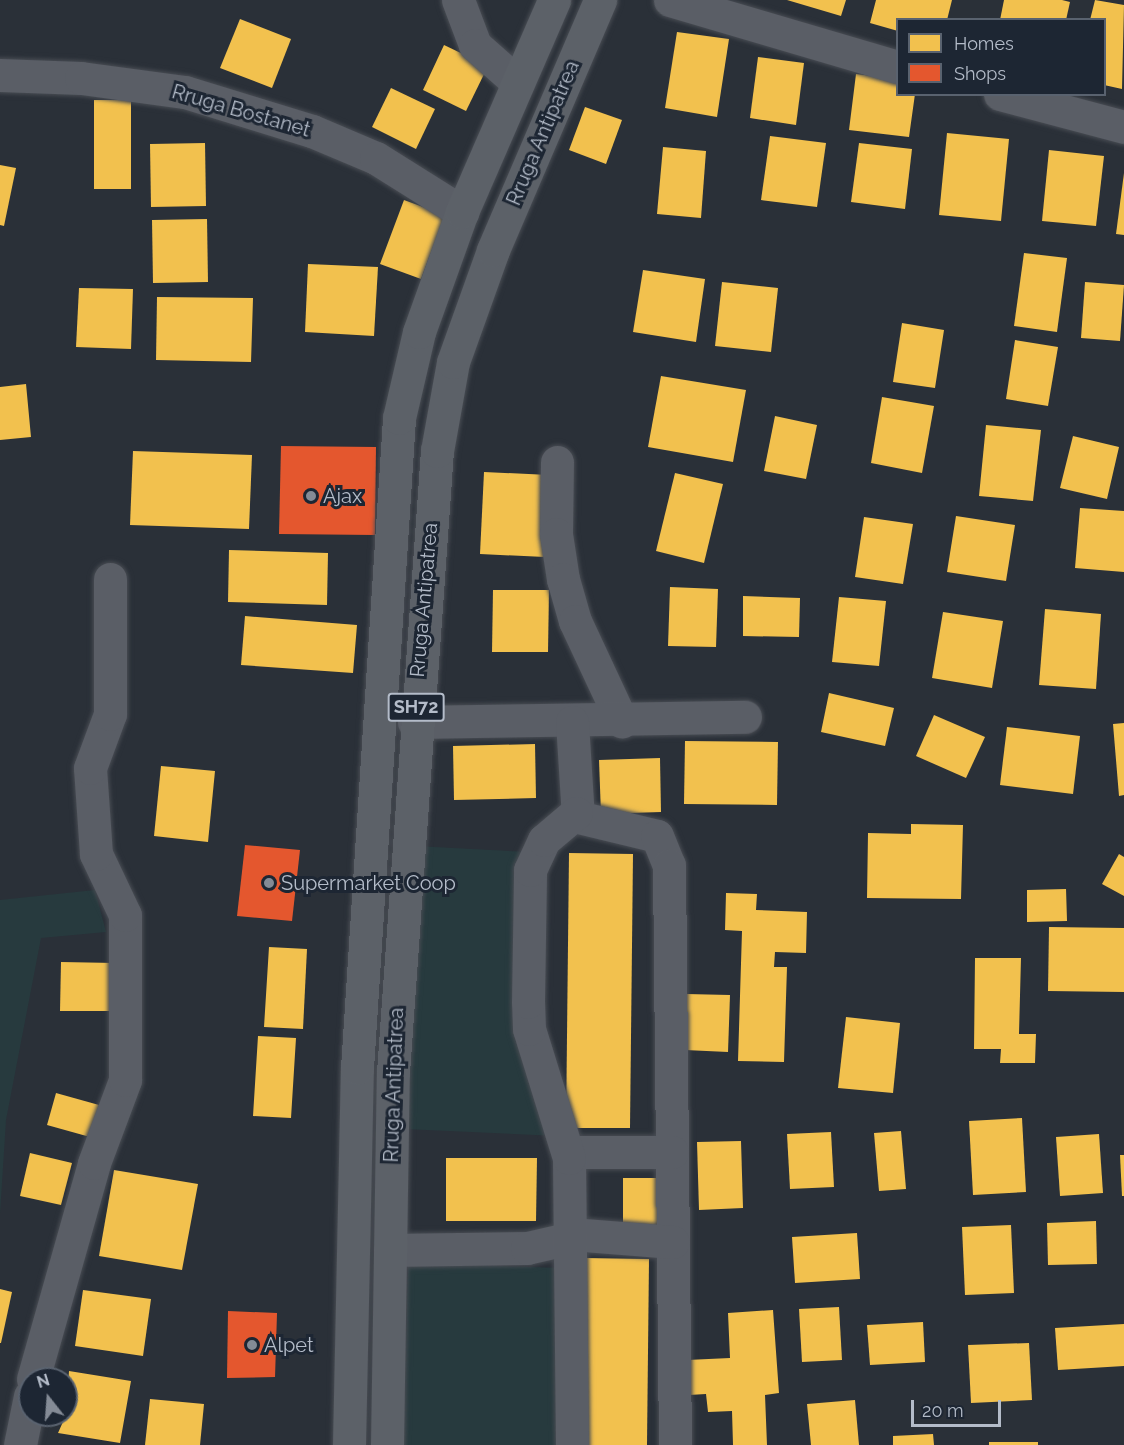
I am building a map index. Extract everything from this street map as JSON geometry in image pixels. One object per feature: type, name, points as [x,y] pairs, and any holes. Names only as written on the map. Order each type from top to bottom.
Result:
[{"type":"main road","name":"Rruga Antipatrea","points":[[349,1445],[357,1068],[399,418],[419,332],[462,212],[554,0]]},
{"type":"main road","name":"Rruga Antipatrea","points":[[387,1445],[393,1072],[414,722],[437,451],[453,362],[493,250],[600,0]]},
{"type":"street","points":[[458,0],[475,45],[518,82]]},
{"type":"street","points":[[670,0],[896,67]]},
{"type":"street","name":"Rruga Bostanet","points":[[0,75],[185,92],[312,131],[376,158],[462,212]]},
{"type":"street","points":[[1008,96],[1124,127]]},
{"type":"street","points":[[557,462],[556,534],[563,579],[575,621],[622,722]]},
{"type":"street","points":[[36,1367],[67,1252],[124,1080],[125,915],[96,854],[90,768],[110,714],[110,579]]},
{"type":"street","points":[[414,722],[622,722],[745,717]]},
{"type":"street","points":[[573,722],[576,813],[588,824],[643,830],[666,849],[675,1445]]},
{"type":"street","points":[[572,1445],[568,1152],[529,1029],[529,882],[535,853],[576,813]]},
{"type":"street","points":[[568,1152],[672,1152]]},
{"type":"street","points":[[390,1250],[527,1248],[570,1237],[673,1242]]},
{"type":"street","points":[[20,1445],[24,1427]]},
{"type":"green space","points":[[415,846],[527,852],[557,1136],[404,1129]]},
{"type":"green space","points":[[95,890],[106,932],[41,938],[6,1120],[0,1214],[0,900]]},
{"type":"green space","points":[[408,1263],[561,1268],[564,1445],[403,1445]]},
{"type":"building: Homes","points":[[787,0],[846,0],[841,16]]},
{"type":"building: Homes","points":[[876,0],[952,0],[948,18],[896,18],[896,30],[870,23]]},
{"type":"building: Homes","points":[[1004,0],[1070,2],[1066,18],[1000,18]]},
{"type":"building: Homes","points":[[1095,0],[1124,5],[1122,89],[1106,85],[1106,18],[1090,18]]},
{"type":"building: Homes","points":[[240,19],[291,39],[272,88],[220,68]]},
{"type":"building: Homes","points":[[677,32],[729,39],[717,117],[665,108]]},
{"type":"building: Homes","points":[[444,45],[488,66],[466,111],[423,90]]},
{"type":"building: Homes","points":[[758,57],[804,63],[796,125],[750,118]]},
{"type":"building: Homes","points":[[856,74],[896,79],[896,96],[915,96],[909,137],[849,130]]},
{"type":"building: Homes","points":[[391,88],[435,109],[416,149],[372,127]]},
{"type":"building: Homes","points":[[94,100],[131,100],[131,189],[94,189]]},
{"type":"building: Homes","points":[[585,107],[622,120],[606,164],[569,150]]},
{"type":"building: Homes","points":[[947,133],[1009,139],[1001,221],[939,215]]},
{"type":"building: Homes","points":[[770,136],[826,143],[817,207],[761,200]]},
{"type":"building: Homes","points":[[205,143],[206,206],[151,207],[150,144]]},
{"type":"building: Homes","points":[[859,143],[912,149],[905,209],[851,202]]},
{"type":"building: Homes","points":[[663,147],[706,151],[701,218],[657,214]]},
{"type":"building: Homes","points":[[1049,150],[1104,156],[1096,226],[1042,221]]},
{"type":"building: Homes","points":[[0,165],[16,168],[4,226],[0,225]]},
{"type":"building: Homes","points":[[1124,173],[1124,235],[1116,234]]},
{"type":"building: Homes","points":[[404,200],[445,215],[421,279],[380,264]]},
{"type":"building: Homes","points":[[207,219],[208,282],[153,283],[152,220]]},
{"type":"building: Homes","points":[[1024,253],[1067,258],[1057,332],[1014,326]]},
{"type":"building: Homes","points":[[308,264],[378,267],[374,336],[305,332]]},
{"type":"building: Homes","points":[[643,270],[705,279],[696,342],[633,332]]},
{"type":"building: Homes","points":[[722,282],[778,288],[771,352],[715,346]]},
{"type":"building: Homes","points":[[1085,282],[1124,285],[1120,341],[1081,338]]},
{"type":"building: Homes","points":[[79,288],[133,289],[131,349],[76,347]]},
{"type":"building: Homes","points":[[157,297],[253,298],[251,362],[156,360]]},
{"type":"building: Homes","points":[[902,323],[944,330],[935,388],[893,382]]},
{"type":"building: Homes","points":[[1015,340],[1058,347],[1048,406],[1006,399]]},
{"type":"building: Homes","points":[[661,376],[746,390],[733,462],[648,447]]},
{"type":"building: Homes","points":[[26,384],[31,437],[0,440],[0,387]]},
{"type":"building: Homes","points":[[882,397],[934,406],[922,473],[871,463]]},
{"type":"building: Homes","points":[[775,416],[817,425],[806,479],[764,471]]},
{"type":"building: Homes","points":[[986,425],[1041,430],[1033,501],[979,496]]},
{"type":"building: Homes","points":[[1073,436],[1119,447],[1107,499],[1060,488]]},
{"type":"building: Homes","points":[[133,451],[252,455],[249,529],[130,525]]},
{"type":"building: Homes","points":[[484,472],[549,475],[545,557],[480,554]]},
{"type":"building: Homes","points":[[675,473],[723,484],[704,563],[656,551]]},
{"type":"building: Homes","points":[[1080,508],[1124,511],[1124,572],[1075,568]]},
{"type":"building: Homes","points":[[956,516],[1015,525],[1006,581],[947,572]]},
{"type":"building: Homes","points":[[864,517],[913,524],[903,584],[855,577]]},
{"type":"building: Homes","points":[[229,550],[328,553],[327,605],[228,602]]},
{"type":"building: Homes","points":[[670,587],[718,589],[716,647],[668,646]]},
{"type":"building: Homes","points":[[493,590],[549,590],[548,652],[492,652]]},
{"type":"building: Homes","points":[[743,596],[800,598],[799,637],[743,636]]},
{"type":"building: Homes","points":[[839,597],[886,601],[879,666],[832,662]]},
{"type":"building: Homes","points":[[1045,609],[1101,614],[1096,689],[1039,685]]},
{"type":"building: Homes","points":[[943,612],[1003,621],[992,688],[932,678]]},
{"type":"building: Homes","points":[[245,616],[357,625],[353,673],[241,665]]},
{"type":"building: Homes","points":[[829,693],[894,708],[885,746],[821,732]]},
{"type":"building: Homes","points":[[934,715],[985,737],[966,778],[916,756]]},
{"type":"building: Homes","points":[[1124,723],[1124,795],[1119,796],[1113,724]]},
{"type":"building: Homes","points":[[1007,727],[1080,736],[1073,794],[1000,785]]},
{"type":"building: Homes","points":[[685,741],[778,742],[777,805],[684,804]]},
{"type":"building: Homes","points":[[535,744],[536,798],[454,800],[453,746]]},
{"type":"building: Homes","points":[[660,758],[661,812],[601,814],[599,760]]},
{"type":"building: Homes","points":[[161,766],[215,771],[208,842],[154,836]]},
{"type":"building: Homes","points":[[911,824],[963,825],[961,899],[867,898],[868,833],[911,834]]},
{"type":"building: Homes","points":[[569,853],[633,854],[630,1128],[566,1128]]},
{"type":"building: Homes","points":[[1119,854],[1124,857],[1124,896],[1102,884]]},
{"type":"building: Homes","points":[[1066,889],[1067,921],[1027,922],[1027,890]]},
{"type":"building: Homes","points":[[726,893],[757,894],[756,910],[807,912],[806,953],[775,952],[774,967],[787,967],[784,1062],[738,1061],[742,931],[725,930]]},
{"type":"building: Homes","points":[[1049,927],[1124,928],[1124,992],[1048,991]]},
{"type":"building: Homes","points":[[269,947],[307,949],[303,1029],[264,1027]]},
{"type":"building: Homes","points":[[975,958],[1021,958],[1019,1034],[1036,1034],[1035,1063],[1000,1063],[1001,1049],[974,1049]]},
{"type":"building: Homes","points":[[61,962],[115,963],[114,1011],[60,1011]]},
{"type":"building: Homes","points":[[686,994],[730,995],[728,1052],[685,1050]]},
{"type":"building: Homes","points":[[846,1017],[900,1023],[893,1093],[838,1088]]},
{"type":"building: Homes","points":[[258,1036],[296,1038],[291,1118],[253,1116]]},
{"type":"building: Homes","points":[[56,1093],[99,1105],[90,1137],[47,1125]]},
{"type":"building: Homes","points":[[1022,1118],[1026,1192],[973,1195],[969,1121]]},
{"type":"building: Homes","points":[[901,1131],[906,1189],[879,1191],[874,1133]]},
{"type":"building: Homes","points":[[831,1132],[834,1187],[790,1189],[787,1134]]},
{"type":"building: Homes","points":[[1099,1134],[1103,1193],[1060,1196],[1056,1137]]},
{"type":"building: Homes","points":[[741,1141],[743,1208],[699,1210],[697,1142]]},
{"type":"building: Homes","points":[[30,1153],[72,1163],[61,1205],[20,1196]]},
{"type":"building: Homes","points":[[1120,1155],[1124,1155],[1124,1196],[1122,1196]]},
{"type":"building: Homes","points":[[446,1158],[537,1158],[536,1221],[446,1221]]},
{"type":"building: Homes","points":[[114,1170],[198,1184],[182,1270],[99,1256]]},
{"type":"building: Homes","points":[[623,1178],[663,1178],[662,1227],[623,1226]]},
{"type":"building: Homes","points":[[1096,1221],[1097,1264],[1048,1265],[1047,1223]]},
{"type":"building: Homes","points":[[1011,1225],[1014,1293],[965,1295],[962,1227]]},
{"type":"building: Homes","points":[[857,1233],[860,1279],[795,1283],[792,1237]]},
{"type":"building: Homes","points":[[584,1258],[649,1259],[647,1445],[582,1445]]},
{"type":"building: Homes","points":[[0,1289],[12,1292],[1,1343],[0,1343]]},
{"type":"building: Homes","points":[[83,1290],[151,1299],[143,1356],[75,1346]]},
{"type":"building: Homes","points":[[839,1307],[842,1360],[802,1362],[799,1309]]},
{"type":"building: Homes","points":[[773,1310],[779,1393],[765,1395],[767,1445],[733,1445],[732,1411],[708,1412],[706,1394],[689,1395],[687,1360],[730,1358],[728,1313]]},
{"type":"building: Homes","points":[[923,1322],[925,1362],[870,1365],[867,1325]]},
{"type":"building: Homes","points":[[1124,1324],[1124,1366],[1058,1370],[1055,1328]]},
{"type":"building: Homes","points":[[1029,1343],[1032,1400],[971,1403],[968,1345]]},
{"type":"building: Homes","points":[[78,1372],[131,1381],[120,1443],[58,1433],[61,1427],[78,1427]]},
{"type":"building: Homes","points":[[150,1399],[204,1404],[200,1445],[145,1445]]},
{"type":"building: Homes","points":[[855,1400],[859,1445],[811,1445],[807,1404]]},
{"type":"building: Homes","points":[[933,1434],[934,1445],[893,1445],[893,1436]]},
{"type":"building: Homes","points":[[989,1442],[1038,1442],[1038,1445],[989,1445]]},
{"type":"building: Shops","points":[[281,446],[376,447],[375,535],[279,534]]},
{"type":"building: Shops","points":[[245,845],[300,850],[292,921],[237,916]]},
{"type":"building: Shops","name":"Alpet","points":[[228,1311],[277,1313],[275,1377],[227,1378]]},
{"type":"place","name":"Ajax","points":[[311,496]]},
{"type":"place","name":"Supermarket Coop","points":[[269,883]]},
{"type":"place","name":"Alpet","points":[[252,1345]]}]
